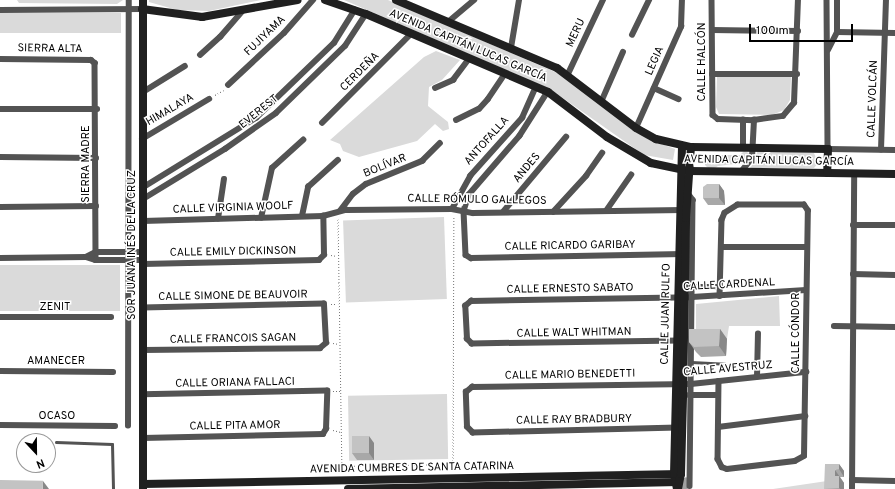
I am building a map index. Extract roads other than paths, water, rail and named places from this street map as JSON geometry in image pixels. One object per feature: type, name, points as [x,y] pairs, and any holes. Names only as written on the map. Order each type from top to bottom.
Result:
[{"type":"street","name":"SOR JUANA INÉS DE LA CRUZ","points":[[128,0],[128,426]]},
{"type":"street","points":[[0,10],[129,8],[143,4],[202,17],[243,11],[297,0]]},
{"type":"street","name":"FUJIYAMA","points":[[228,85],[284,33],[313,0]]},
{"type":"street","name":"AVENIDA CAPITÁN LUCAS GARCÍA","points":[[325,0],[366,14],[548,92],[639,158],[689,171],[895,174]]},
{"type":"street","name":"AVENIDA CAPITÁN LUCAS GARCÍA","points":[[396,0],[412,3],[448,22],[568,74],[636,128],[656,139],[691,147],[754,146],[828,149]]},
{"type":"street","points":[[448,22],[474,0]]},
{"type":"street","points":[[511,48],[519,0]]},
{"type":"street","name":"MERU","points":[[568,74],[603,0]]},
{"type":"street","points":[[632,35],[649,0]]},
{"type":"street","name":"LEGIA","points":[[636,128],[682,27],[682,0]]},
{"type":"street","name":"CALLE HALCÓN","points":[[712,0],[712,115],[718,119],[743,120],[778,118],[787,113],[796,100],[798,0]]},
{"type":"street","points":[[827,0],[827,173]]},
{"type":"street","points":[[828,50],[837,32],[837,0]]},
{"type":"street","name":"CALLE VOLCÁN","points":[[881,150],[886,0]]},
{"type":"street","name":"SOR JUANA INÉS DE LA CRUZ","points":[[143,4],[143,487]]},
{"type":"street","name":"EVEREST","points":[[142,188],[229,136],[260,114],[334,43],[355,10]]},
{"type":"street","points":[[200,55],[220,38],[243,11]]},
{"type":"street","name":"EVEREST","points":[[143,199],[225,149],[276,113],[345,46],[366,14]]},
{"type":"street","points":[[712,30],[798,31]]},
{"type":"street","points":[[837,32],[895,33]]},
{"type":"street","name":"CERDEÑA","points":[[322,123],[411,34]]},
{"type":"street","points":[[602,100],[623,52]]},
{"type":"street","name":"SIERRA ALTA","points":[[0,59],[91,60],[97,67]]},
{"type":"street","points":[[435,88],[453,80],[469,59]]},
{"type":"street","points":[[143,92],[185,66]]},
{"type":"street","name":"SIERRA MADRE","points":[[96,260],[97,67]]},
{"type":"street","points":[[456,120],[479,109],[488,100],[504,74]]},
{"type":"street","points":[[712,74],[797,74]]},
{"type":"street","name":"ANTOFALLA","points":[[454,209],[470,176],[522,118],[536,87]]},
{"type":"street","points":[[654,88],[679,99]]},
{"type":"street","name":"ANTOFALLA","points":[[464,210],[474,188],[520,136],[548,92]]},
{"type":"street","name":"HIMALAYA","points":[[142,139],[209,99]]},
{"type":"street","points":[[0,109],[97,109]]},
{"type":"street","points":[[743,120],[743,147]]},
{"type":"street","points":[[741,172],[752,158],[754,146],[754,120]]},
{"type":"street","name":"ANDES","points":[[503,212],[566,137]]},
{"type":"street","points":[[261,218],[272,168],[303,140]]},
{"type":"street","name":"BOLÍVAR","points":[[340,211],[353,194],[366,184],[422,161],[440,143]]},
{"type":"street","name":"CALLE JUAN RULFO","points":[[677,481],[679,428],[684,384],[680,341],[693,200],[684,191],[681,170],[682,146]]},
{"type":"street","name":"CALLE JUAN RULFO","points":[[690,486],[683,395],[684,384],[691,362],[682,254],[682,210],[684,191],[689,171],[691,147]]},
{"type":"street","points":[[828,149],[895,150]]},
{"type":"street","points":[[553,212],[586,176],[602,153]]},
{"type":"street","points":[[0,157],[96,158]]},
{"type":"street","points":[[302,216],[308,187],[338,160]]},
{"type":"street","points":[[852,489],[854,174]]},
{"type":"street","points":[[606,211],[631,175]]},
{"type":"street","points":[[218,219],[224,179]]},
{"type":"street","name":"CALLE CÓNDOR","points":[[719,381],[718,459],[724,468],[795,461],[804,456],[806,451],[806,290],[808,211],[801,204],[733,207],[725,213],[722,220],[720,296]]},
{"type":"street","points":[[0,207],[96,206]]},
{"type":"street","name":"CALLE RÓMULO GALLEGOS","points":[[323,216],[340,211],[454,209],[503,212],[682,210]]},
{"type":"street","name":"CALLE RICARDO GARIBAY","points":[[464,210],[464,252],[471,258],[682,254]]},
{"type":"street","name":"CALLE VIRGINIA WOOLF","points":[[143,221],[323,216]]},
{"type":"street","name":"CALLE EMILY DICKINSON","points":[[143,259],[322,258],[323,216]]},
{"type":"street","points":[[853,225],[895,225]]},
{"type":"street","points":[[721,247],[807,247]]},
{"type":"street","points":[[86,257],[96,252],[128,252],[143,259]]},
{"type":"street","points":[[0,258],[86,257],[96,260],[143,259]]},
{"type":"street","points":[[853,274],[895,275]]},
{"type":"street","name":"CALLE CARDENAL","points":[[685,287],[720,287]]},
{"type":"street","name":"CALLE CARDENAL","points":[[685,297],[806,290]]},
{"type":"street","name":"CALLE ERNESTO SABATO","points":[[472,344],[467,339],[465,306],[471,301],[685,297]]},
{"type":"street","name":"CALLE SIMONE DE BEAUVOIR","points":[[143,308],[324,304],[326,343],[323,347]]},
{"type":"street","name":"ZENIT","points":[[0,317],[111,317]]},
{"type":"street","points":[[834,326],[895,327]]},
{"type":"street","points":[[757,377],[758,334]]},
{"type":"street","name":"CALLE WALT WHITMAN","points":[[472,344],[680,341]]},
{"type":"street","name":"CALLE FRANCOIS SAGAN","points":[[143,350],[323,347]]},
{"type":"street","name":"AMANECER","points":[[0,371],[112,372]]},
{"type":"street","name":"CALLE AVESTRUZ","points":[[684,384],[806,372]]},
{"type":"street","name":"CALLE MARIO BENEDETTI","points":[[473,433],[466,427],[466,392],[472,387],[684,384]]},
{"type":"street","name":"CALLE ORIANA FALLACI","points":[[143,395],[327,391],[326,430]]},
{"type":"street","name":"CALLE AVESTRUZ","points":[[683,395],[718,395]]},
{"type":"street","points":[[718,427],[805,416]]},
{"type":"street","name":"OCASO","points":[[0,425],[115,426]]},
{"type":"street","name":"CALLE RAY BRADBURY","points":[[473,433],[679,428]]},
{"type":"street","name":"CALLE PITA AMOR","points":[[143,438],[320,434],[326,430]]},
{"type":"street","points":[[392,479],[392,489]]},
{"type":"street","name":"AVENIDA CUMBRES DE SANTA CATARINA","points":[[143,487],[392,479],[677,481]]},
{"type":"street","points":[[852,480],[895,481]]},
{"type":"street","name":"AVENIDA CUMBRES DE SANTA CATARINA","points":[[348,489],[677,481]]},
{"type":"lane","points":[[691,362],[725,364]]},
{"type":"lane","points":[[56,442],[112,444],[113,489]]},
{"type":"waterway","points":[[683,489],[686,480]]}]
